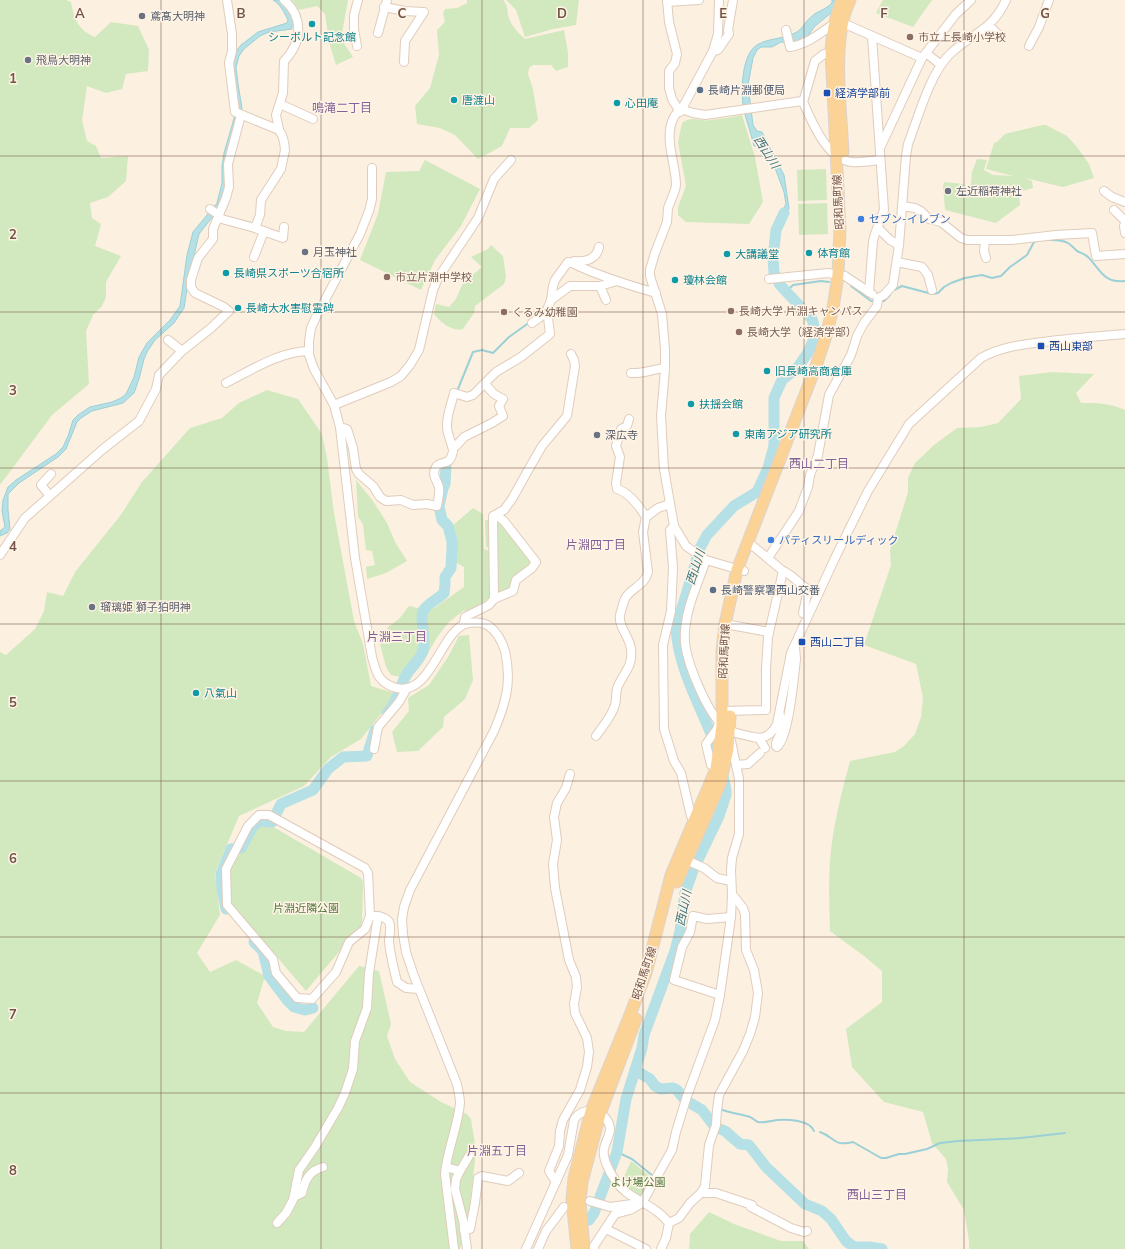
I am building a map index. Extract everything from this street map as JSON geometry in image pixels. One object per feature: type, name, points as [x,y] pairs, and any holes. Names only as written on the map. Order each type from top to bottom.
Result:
[{"type":"main road","name":"昭和馬町線","points":[[839,23],[837,12],[842,0]]},
{"type":"main road","name":"昭和馬町線","points":[[716,777],[722,728],[727,711],[729,652],[728,625],[741,570],[822,369],[839,309],[847,230],[840,157],[835,51],[839,23],[850,0]]},
{"type":"main road","name":"昭和馬町線","points":[[576,1249],[572,1199],[574,1178],[596,1112],[653,975],[678,878],[728,749],[722,728]]},
{"type":"main road","name":"昭和馬町線","points":[[584,1249],[580,1200],[582,1182],[596,1112]]},
{"type":"street","points":[[0,555],[25,518],[103,449],[139,421],[156,389],[159,375],[182,351],[211,328],[229,311],[195,293],[191,287],[191,280],[198,258],[212,238],[216,213],[226,198],[229,187],[227,150],[238,114],[234,73],[230,63],[232,34],[227,0]]},
{"type":"street","points":[[255,228],[260,215],[261,200],[280,169],[285,150],[276,115],[284,85],[284,61],[291,54],[299,29],[296,15],[284,0]]},
{"type":"street","points":[[357,46],[354,29],[354,15],[358,0]]},
{"type":"street","points":[[699,0],[667,1],[669,22],[676,54],[674,63],[669,71],[669,88],[672,99],[680,110],[705,115],[802,101]]},
{"type":"street","points":[[719,0],[718,34],[713,51],[680,110],[675,116],[670,131],[676,184],[668,208],[666,222],[655,252],[650,270],[650,276],[662,314],[665,368],[661,416],[664,469],[674,526],[686,546],[706,560],[741,570]]},
{"type":"street","points":[[713,51],[718,50],[729,34],[728,30],[733,0]]},
{"type":"street","points":[[880,148],[924,55],[956,14],[971,0]]},
{"type":"street","points":[[768,558],[799,511],[808,487],[810,475],[818,455],[829,395],[850,355],[857,336],[864,323],[877,306],[878,299],[893,285],[899,245],[908,144],[935,73],[950,54],[989,26],[1002,10],[1006,0]]},
{"type":"street","points":[[1029,46],[1049,0]]},
{"type":"street","points":[[378,33],[385,4],[395,10],[424,12],[405,41],[404,62]]},
{"type":"street","points":[[786,30],[790,47],[799,46],[839,23],[924,55],[941,65]]},
{"type":"street","points":[[989,26],[1000,36]]},
{"type":"street","points":[[869,292],[873,242],[884,210],[872,36]]},
{"type":"street","points":[[835,51],[824,54],[815,61],[802,101],[820,137],[840,157],[851,162],[880,160]]},
{"type":"street","points":[[280,104],[313,119]]},
{"type":"street","points":[[238,114],[279,130]]},
{"type":"street","points":[[334,405],[391,382],[401,376],[410,365],[419,350],[433,290],[438,278],[478,218],[494,179],[511,160]]},
{"type":"street","points":[[372,168],[372,199],[369,210],[360,234],[311,328],[309,351],[311,363],[334,405],[340,427],[355,558],[372,657],[376,672],[383,682],[395,688],[407,688],[418,684],[427,675],[454,632],[464,624],[474,622],[486,624],[496,631],[502,641],[509,675],[504,707],[494,731],[410,890],[402,920],[406,952],[419,989],[457,1084],[460,1101],[446,1167],[454,1249]]},
{"type":"street","points":[[220,176],[229,176]]},
{"type":"street","points":[[1104,191],[1112,197],[1125,202]]},
{"type":"street","points":[[902,206],[915,208],[921,211],[929,219],[941,222],[961,238],[967,240],[1012,240],[1092,233],[1096,256],[1125,254]]},
{"type":"street","points":[[1114,210],[1125,227]]},
{"type":"street","points":[[216,213],[283,238],[284,228]]},
{"type":"street","points":[[878,228],[890,240],[899,245]]},
{"type":"street","points":[[254,257],[264,231]]},
{"type":"street","points":[[985,241],[984,251],[986,258]]},
{"type":"street","points":[[453,448],[447,425],[454,393],[468,397],[473,395],[496,372],[522,357],[550,334],[547,312],[555,280],[568,262],[580,262],[594,258],[598,253],[599,247]]},
{"type":"street","points":[[896,262],[922,267],[928,275],[932,290]]},
{"type":"street","points":[[572,263],[583,269],[656,293]]},
{"type":"street","points":[[769,279],[821,274],[842,275],[878,299]]},
{"type":"street","points":[[551,300],[570,286],[600,286],[618,281]]},
{"type":"street","points":[[600,286],[606,300]]},
{"type":"street","points":[[532,323],[547,312]]},
{"type":"street","points":[[722,728],[759,738],[767,736],[773,732],[777,724],[788,663],[835,558],[868,491],[909,424],[921,411],[981,358],[991,352],[1027,344],[1125,334]]},
{"type":"street","points":[[168,340],[182,351]]},
{"type":"street","points":[[226,383],[277,357],[297,351],[309,351]]},
{"type":"street","points":[[494,599],[493,516],[504,510],[512,500],[542,446],[567,416],[575,366],[571,354]]},
{"type":"street","points":[[631,373],[638,374],[659,368],[665,368]]},
{"type":"street","points":[[340,427],[347,430],[353,448],[356,469],[359,474],[373,486],[380,497],[386,501],[401,500],[414,506],[426,504],[437,506],[440,488],[434,476],[438,464],[446,463],[449,460],[453,448],[464,436],[492,423],[503,416],[499,406],[503,400],[494,394],[485,384]]},
{"type":"street","points":[[629,419],[628,426],[621,429],[616,446],[620,457],[616,483],[617,489],[623,490],[635,502],[646,517]]},
{"type":"street","points":[[50,496],[41,485],[51,474]]},
{"type":"street","points":[[596,736],[612,714],[616,702],[618,687],[627,672],[630,663],[631,648],[626,634],[621,626],[620,616],[626,597],[647,577],[648,566],[643,532],[646,517],[658,508],[670,504]]},
{"type":"street","points":[[464,624],[465,617],[489,604],[494,599],[513,591],[516,580],[532,568],[536,562],[504,522],[496,515]]},
{"type":"street","points":[[674,526],[670,530],[674,568],[670,611],[664,645],[664,729],[674,761],[681,773],[691,816],[698,824]]},
{"type":"street","points":[[751,544],[783,571],[808,589],[803,613]]},
{"type":"street","points":[[594,1249],[594,1246],[615,1214],[630,1210],[642,1202],[672,1150],[686,1100],[715,1020],[720,995],[731,916],[732,858],[740,834],[739,779],[736,765],[722,728],[713,715],[693,671],[688,658],[685,643],[686,622],[689,609],[706,560]]},
{"type":"street","points":[[727,711],[766,710],[766,670],[769,632],[783,571]]},
{"type":"street","points":[[728,625],[769,632]]},
{"type":"street","points":[[779,713],[782,728],[776,743],[777,747],[780,744],[786,729],[796,659],[794,647]]},
{"type":"street","points":[[374,749],[378,727],[399,702],[407,688]]},
{"type":"street","points":[[716,777],[711,765],[706,744],[722,728]]},
{"type":"street","points":[[736,765],[748,764],[762,750],[759,738]]},
{"type":"street","points":[[556,1182],[549,1171],[559,1146],[560,1131],[563,1120],[583,1082],[589,1052],[587,1038],[575,1013],[574,1004],[577,987],[576,977],[569,960],[556,894],[553,864],[557,840],[554,817],[557,803],[566,788],[570,774]]},
{"type":"street","points":[[277,1223],[286,1213],[294,1197],[299,1170],[315,1147],[338,1108],[353,1069],[355,1041],[367,1008],[374,916],[368,874],[365,868],[269,815],[260,815],[248,826],[226,869],[227,905],[273,959],[276,973],[298,998],[312,998],[336,972],[349,942],[365,929],[374,916]]},
{"type":"street","points":[[685,860],[702,868],[717,878],[731,881]]},
{"type":"street","points":[[669,1223],[679,1218],[690,1203],[701,1193],[705,1186],[709,1146],[716,1128],[719,1096],[750,1034],[755,1017],[758,993],[754,970],[746,950],[745,914],[743,908],[732,894]]},
{"type":"street","points":[[374,916],[387,919],[389,922],[390,947],[397,982],[406,988],[419,989]]},
{"type":"street","points":[[720,995],[674,980],[682,947],[690,932],[693,916],[707,919],[731,916]]},
{"type":"street","points":[[526,1249],[568,1155],[574,1120],[581,1112],[596,1112],[606,1120],[610,1128],[603,1150],[614,1180],[621,1188],[659,1213],[669,1223]]},
{"type":"street","points":[[467,1249],[463,1220],[455,1189],[456,1179],[468,1156]]},
{"type":"street","points":[[294,1197],[302,1193],[308,1176],[316,1169],[323,1167]]},
{"type":"street","points":[[446,1167],[460,1171]]},
{"type":"street","points":[[464,1230],[470,1229],[476,1203],[478,1178],[482,1176],[508,1181],[519,1174]]},
{"type":"street","points":[[701,1193],[716,1193],[752,1205],[751,1208],[791,1228],[804,1232],[807,1231]]},
{"type":"street","points":[[590,1201],[610,1207],[642,1202]]},
{"type":"street","points":[[538,1249],[546,1231],[564,1206]]},
{"type":"street","points":[[661,1249],[666,1238],[669,1223]]},
{"type":"street","points":[[606,1229],[646,1249]]},
{"type":"green space","points":[[0,0],[66,0],[71,2],[75,19],[84,31],[95,37],[111,22],[138,26],[149,50],[148,71],[126,74],[122,89],[106,93],[87,86],[82,120],[87,141],[96,146],[101,158],[128,156],[126,181],[108,197],[90,203],[92,218],[101,224],[95,246],[121,256],[106,282],[106,297],[102,306],[93,315],[86,331],[89,384],[52,415],[0,485]]},
{"type":"green space","points":[[292,0],[348,0],[341,39],[353,57],[336,65],[329,42],[325,14],[317,6],[299,10]]},
{"type":"green space","points":[[467,0],[503,0],[507,6],[508,15],[512,25],[525,39],[564,30],[568,53],[568,67],[556,71],[551,65],[533,65],[529,68],[528,74],[533,89],[538,120],[529,128],[510,128],[502,146],[478,159],[455,135],[440,128],[417,124],[415,106],[430,88],[439,55],[437,30],[445,22],[443,13],[445,9],[457,8],[467,3]]},
{"type":"green space","points":[[506,0],[579,0],[576,25],[553,29],[525,37],[516,10]]},
{"type":"green space","points":[[883,0],[932,0],[913,27],[876,13]]},
{"type":"green space","points":[[742,115],[755,157],[763,202],[749,224],[686,222],[678,215],[678,207],[686,186],[678,142],[682,123],[689,119],[722,119]]},
{"type":"green space","points":[[1046,125],[1067,136],[1089,164],[1094,178],[1063,187],[1025,178],[1032,181],[1033,188],[1019,192],[1020,205],[996,223],[945,210],[944,182],[963,184],[967,188],[971,184],[972,172],[977,159],[987,160],[984,170],[993,175],[1013,176],[986,169],[994,143],[1005,134]]},
{"type":"green space","points":[[425,160],[480,189],[461,226],[435,260],[421,290],[360,260],[378,214],[386,172],[419,171]]},
{"type":"green space","points":[[826,169],[827,200],[798,201],[797,170]]},
{"type":"green space","points":[[827,203],[828,234],[799,235],[798,204]]},
{"type":"green space","points":[[491,245],[503,256],[506,277],[504,284],[475,306],[474,313],[463,329],[459,330],[450,328],[434,314],[436,304],[449,307],[456,299],[463,283],[482,267],[471,257],[488,249]]},
{"type":"green space","points":[[1052,372],[1094,374],[1076,393],[1081,403],[1098,403],[1125,410],[1125,1249],[969,1249],[964,1210],[947,1182],[948,1169],[946,1159],[932,1143],[923,1112],[884,1102],[852,1067],[846,1029],[882,1002],[882,971],[830,931],[829,886],[831,853],[842,791],[850,761],[895,752],[904,746],[915,734],[921,717],[923,698],[916,664],[864,645],[891,565],[890,550],[908,492],[908,478],[915,463],[934,445],[957,428],[981,427],[998,423],[1021,399],[1019,376]]},
{"type":"green space","points":[[267,390],[298,399],[322,434],[327,458],[334,513],[354,621],[363,644],[371,686],[397,694],[361,739],[331,757],[304,786],[239,816],[215,873],[220,915],[197,953],[210,972],[236,960],[265,976],[257,1003],[273,1027],[286,1031],[304,1032],[359,966],[379,971],[391,1024],[387,1036],[395,1059],[410,1082],[441,1102],[467,1114],[471,1119],[476,1151],[469,1214],[460,1249],[0,1249],[0,652],[6,655],[35,629],[44,611],[47,592],[63,596],[75,572],[120,516],[142,482],[190,428],[222,418],[239,403]]},
{"type":"green space","points":[[356,480],[373,501],[387,523],[395,542],[407,561],[386,573],[367,579],[366,567],[375,565],[372,551],[366,550],[363,524],[358,517]]},
{"type":"green space","points":[[473,508],[483,514],[484,549],[490,551],[489,598],[475,609],[463,611],[449,622],[438,636],[420,666],[412,675],[401,677],[391,675],[386,667],[380,644],[388,627],[399,619],[409,606],[430,611],[464,587],[464,567],[453,561],[454,536],[451,527]]},
{"type":"green space","points":[[485,520],[498,520],[504,526],[507,533],[533,561],[512,590],[496,595],[497,551],[486,547]]},
{"type":"green space","points":[[469,635],[473,680],[465,699],[444,717],[443,727],[418,751],[397,752],[392,732],[409,711],[408,698],[429,685],[448,657],[459,636]]},
{"type":"green space","name":"片淵近隣公園","points":[[262,824],[270,825],[361,878],[363,882],[362,927],[349,940],[306,991],[231,903],[229,871],[255,829]]},
{"type":"green space","name":"よけ場公園","points":[[631,1161],[653,1179],[641,1198],[621,1184]]},
{"type":"green space","points":[[709,1212],[734,1224],[781,1241],[803,1241],[809,1249],[689,1249],[690,1234]]},
{"type":"water","points":[[273,0],[282,0],[298,24],[292,25],[292,29],[269,32],[260,36],[244,49],[239,56],[236,67],[242,108],[223,197],[217,211],[199,234],[188,282],[184,308],[174,323],[155,340],[147,352],[134,393],[123,403],[92,411],[81,418],[77,422],[66,449],[58,457],[19,483],[8,494],[10,529],[7,533],[0,536],[0,531],[5,527],[2,511],[3,500],[8,487],[16,480],[56,454],[63,447],[73,420],[78,415],[90,407],[112,402],[126,394],[134,377],[139,357],[147,343],[170,320],[180,306],[187,255],[193,232],[217,203],[222,183],[224,153],[237,108],[231,67],[235,53],[241,45],[258,32],[287,23],[288,20],[284,11]]},
{"type":"water","points":[[832,0],[836,0],[836,3],[831,13],[815,26],[807,37],[792,43],[781,42],[772,47],[761,47],[757,50],[753,58],[748,85],[753,125],[757,131],[762,132],[784,175],[789,208],[780,226],[774,225],[786,204],[784,192],[775,168],[766,158],[765,154],[757,146],[754,146],[743,105],[742,90],[745,63],[752,49],[757,45],[797,32],[812,16],[832,3]]},
{"type":"waterway","name":"西山川","points":[[589,1220],[594,1213],[617,1152],[626,1099],[642,1048],[644,1035],[675,951],[680,931],[685,893],[694,868],[719,816],[726,795],[717,751],[685,671],[676,628],[700,548],[707,535],[734,506],[757,492],[768,468],[774,446],[774,398],[782,380],[798,367],[807,354],[814,339],[814,326],[812,319],[780,285],[774,273],[773,258],[776,230],[784,213]]},
{"type":"waterway","points":[[894,290],[902,286],[932,294],[938,293],[951,283],[965,278],[982,275],[992,278],[1001,276],[1010,267],[1027,255],[1034,242],[1038,240]]},
{"type":"waterway","points":[[1046,240],[1060,240],[1068,243],[1077,251],[1088,257],[1107,278],[1125,281]]},
{"type":"waterway","points":[[786,292],[793,285],[821,281],[829,282]]},
{"type":"waterway","points":[[851,286],[871,301],[875,301]]},
{"type":"waterway","points":[[879,301],[884,301],[890,295]]},
{"type":"waterway","points":[[458,389],[473,352],[482,350],[493,353],[509,337],[530,322]]},
{"type":"waterway","points":[[387,713],[394,704],[407,674],[423,651],[423,611],[444,593],[445,577],[451,568],[452,541],[448,526],[442,520],[439,506],[445,484],[446,466]]},
{"type":"waterway","points":[[226,909],[221,874],[231,849],[241,848],[253,826],[259,821],[272,822],[281,804],[313,790],[328,769],[343,757],[367,756],[375,730]]},
{"type":"waterway","points":[[254,942],[263,951],[269,976],[287,1000],[294,1007],[305,1010],[313,1008]]},
{"type":"waterway","points":[[635,1070],[650,1079],[655,1086],[661,1089],[673,1088],[677,1090],[685,1100],[702,1110],[715,1127],[725,1131],[740,1144],[749,1145],[766,1167],[805,1204],[822,1211],[831,1219],[846,1241],[854,1247],[882,1249]]},
{"type":"waterway","points":[[720,1109],[750,1117],[758,1122],[777,1120],[803,1122],[812,1127],[814,1131]]},
{"type":"waterway","points":[[820,1132],[838,1142],[853,1142],[881,1158],[927,1149],[940,1143],[1021,1138],[1065,1133]]},
{"type":"waterway","points":[[617,1152],[632,1159],[653,1176]]},
{"type":"place","name":"鳶髙大明神","points":[[142,16]]},
{"type":"place","name":"シーボルト記念館","points":[[312,24]]},
{"type":"place","name":"市立上長崎小学校","points":[[910,37]]},
{"type":"place","name":"飛鳥大明神","points":[[28,60]]},
{"type":"place","name":"長崎片淵郵便局","points":[[700,90]]},
{"type":"place","name":"経済学部前","points":[[827,93]]},
{"type":"place","name":"唐渡山","points":[[454,100]]},
{"type":"place","name":"心田庵","points":[[617,103]]},
{"type":"place","name":"左近稲荷神社","points":[[948,191]]},
{"type":"place","name":"セブン-イレブン","points":[[861,219]]},
{"type":"place","name":"月玉神社","points":[[305,252]]},
{"type":"place","name":"体育館","points":[[809,253]]},
{"type":"place","name":"大講議堂","points":[[727,254]]},
{"type":"place","name":"長崎県スポーツ合宿所","points":[[226,273]]},
{"type":"place","name":"市立片淵中学校","points":[[387,277]]},
{"type":"place","name":"瓊林会館","points":[[675,280]]},
{"type":"place","name":"長崎大水害慰霊碑","points":[[238,308]]},
{"type":"place","name":"長崎大学 片淵キャンパス","points":[[731,311]]},
{"type":"place","name":"くるみ幼稚園","points":[[504,312]]},
{"type":"place","name":"長崎大学（経済学部）","points":[[739,332]]},
{"type":"place","name":"西山東部","points":[[1041,346]]},
{"type":"place","name":"旧長崎高商倉庫","points":[[767,371]]},
{"type":"place","name":"扶揺会館","points":[[691,404]]},
{"type":"place","name":"東南アジア研究所","points":[[736,434]]},
{"type":"place","name":"深広寺","points":[[597,435]]},
{"type":"place","name":"パティスリールディック","points":[[771,540]]},
{"type":"place","name":"長崎警察署西山交番","points":[[713,590]]},
{"type":"place","name":"瑠璃姫 獅子狛明神","points":[[92,607]]},
{"type":"place","name":"西山二丁目","points":[[802,642]]},
{"type":"place","name":"八氣山","points":[[196,693]]},
{"type":"district","name":"鳴滝二丁目","points":[[342,107]]},
{"type":"district","name":"西山二丁目","points":[[819,463]]},
{"type":"district","name":"片淵四丁目","points":[[596,544]]},
{"type":"district","name":"片淵三丁目","points":[[397,636]]},
{"type":"district","name":"片淵五丁目","points":[[497,1150]]},
{"type":"district","name":"西山三丁目","points":[[877,1194]]}]
